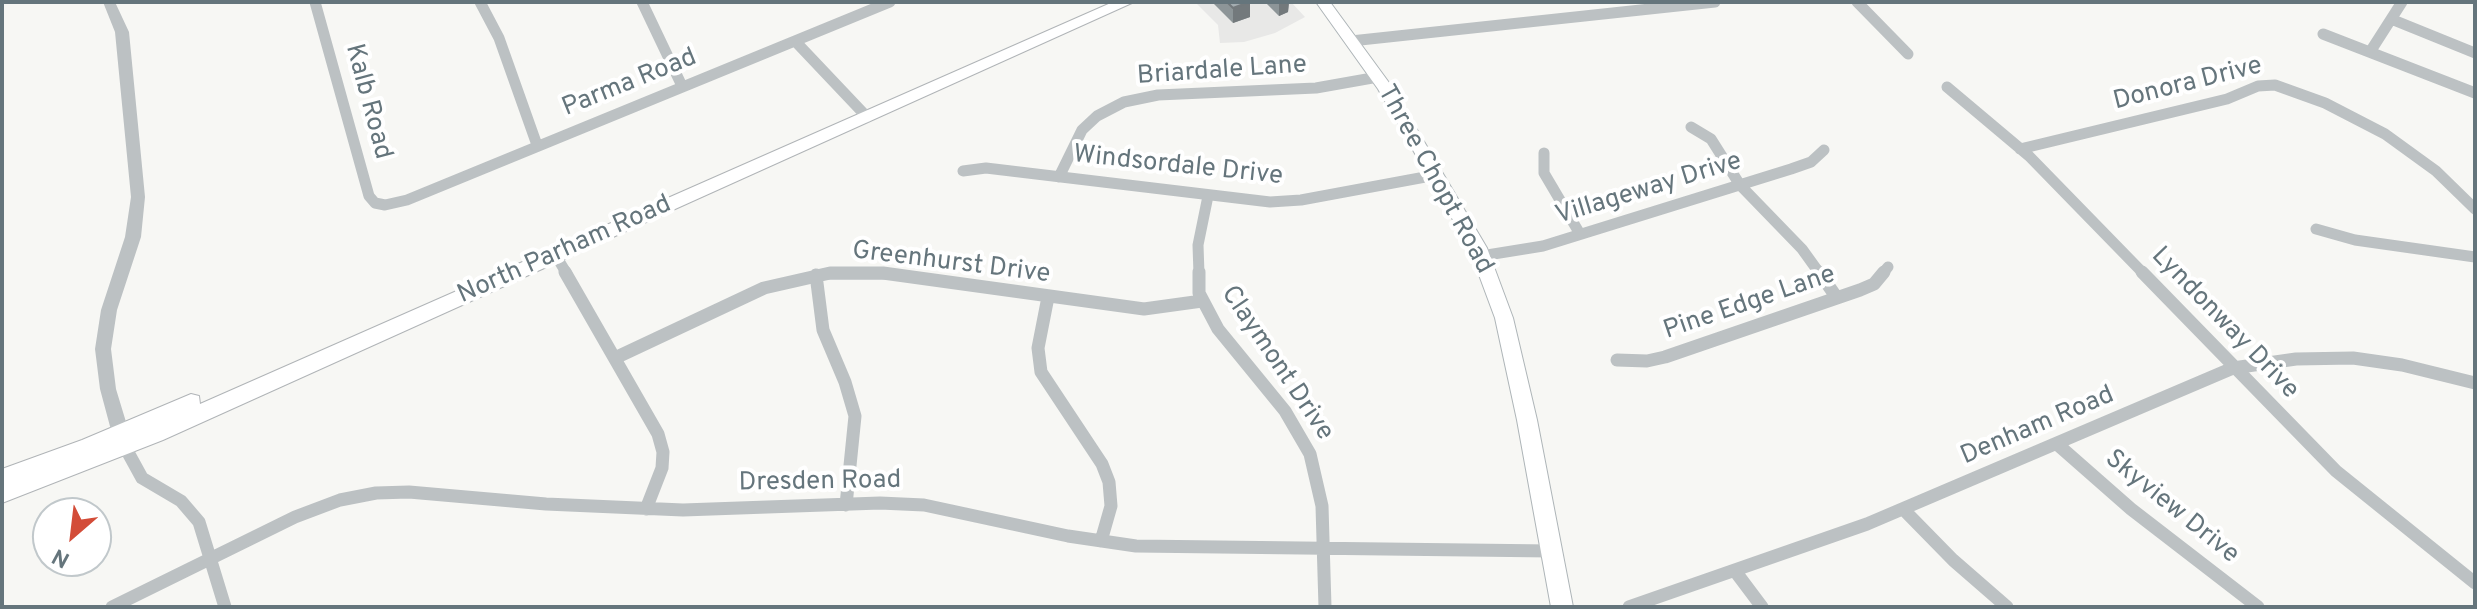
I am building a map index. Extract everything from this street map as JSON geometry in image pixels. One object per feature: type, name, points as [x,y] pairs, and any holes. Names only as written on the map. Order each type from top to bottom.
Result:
[{"type":"highway","name":"North Parham Road","points":[[862,113],[1099,2]]},
{"type":"highway","name":"North Parham Road","points":[[2,494],[862,113],[1126,2]]},
{"type":"highway","name":"North Parham Road","points":[[2,478],[122,440]]},
{"type":"main road","name":"Three Chopt Road","points":[[1323,2],[1378,77],[1481,256],[1504,318],[1527,416],[1562,607]]},
{"type":"street","points":[[109,2],[122,32],[138,197],[133,237],[109,310],[103,349],[108,389],[122,440],[142,478],[169,493],[192,512],[206,537],[225,607]]},
{"type":"street","name":"Kalb Road","points":[[315,2],[369,196],[375,203],[385,205]]},
{"type":"street","points":[[480,2],[499,38],[537,145]]},
{"type":"street","points":[[642,2],[682,86]]},
{"type":"street","name":"Parma Road","points":[[385,205],[407,200],[795,41],[872,5],[890,2]]},
{"type":"street","points":[[1351,41],[1715,2]]},
{"type":"street","points":[[1857,2],[1908,54]]},
{"type":"street","points":[[2370,52],[2402,2]]},
{"type":"street","points":[[2391,19],[2475,53]]},
{"type":"street","points":[[2323,34],[2475,93]]},
{"type":"street","points":[[795,41],[862,113]]},
{"type":"street","name":"Briardale Lane","points":[[1059,177],[1082,130],[1097,116],[1124,102],[1158,95],[1316,88],[1378,77]]},
{"type":"street","name":"Donora Drive","points":[[2020,149],[2227,99],[2258,86],[2275,85],[2325,103],[2385,134],[2436,171],[2475,209]]},
{"type":"street","name":"Lyndonway Drive","points":[[1947,87],[2020,149],[2336,471],[2475,583]]},
{"type":"street","points":[[1691,127],[1717,145],[1740,185],[1802,249],[1837,298]]},
{"type":"street","name":"Villageway Drive","points":[[1481,256],[1518,252],[1740,185],[1811,162],[1824,150]]},
{"type":"street","points":[[1544,153],[1544,173],[1580,234]]},
{"type":"street","name":"Windsordale Drive","points":[[963,171],[981,168],[1251,202],[1286,201],[1436,175]]},
{"type":"street","name":"Claymont Drive","points":[[1208,196],[1196,265],[1197,286],[1218,329],[1285,411],[1310,454],[1322,506],[1325,607]]},
{"type":"street","points":[[2316,229],[2369,242],[2475,257]]},
{"type":"street","points":[[552,250],[662,446],[662,468],[646,509]]},
{"type":"street","name":"Pine Edge Lane","points":[[1617,360],[1647,361],[1665,357],[1837,298],[1874,284],[1888,267]]},
{"type":"street","name":"Greenhurst Drive","points":[[615,358],[764,288],[816,275],[883,273],[1144,309],[1202,301]]},
{"type":"street","points":[[816,275],[823,330],[845,382],[855,416],[846,505]]},
{"type":"street","points":[[1048,297],[1038,348],[1041,372],[1102,464],[1109,482],[1111,506],[1101,541]]},
{"type":"street","name":"Denham Road","points":[[1629,607],[1904,510],[2233,368],[2334,357],[2376,360],[2475,383]]},
{"type":"street","name":"Skyview Drive","points":[[2057,444],[2131,509],[2258,607]]},
{"type":"street","name":"Dresden Road","points":[[112,607],[319,507],[376,493],[409,492],[646,509],[924,505],[1101,541],[1183,548],[1551,551]]},
{"type":"street","points":[[1904,510],[1953,560],[2007,607]]},
{"type":"street","points":[[1735,571],[1762,607]]},
{"type":"shaded area","points":[[1195,2],[1291,2],[1305,17],[1275,33],[1244,42],[1220,43],[1218,25]]},
{"type":"building","points":[[1227,2],[1249,2],[1233,8]]}]
